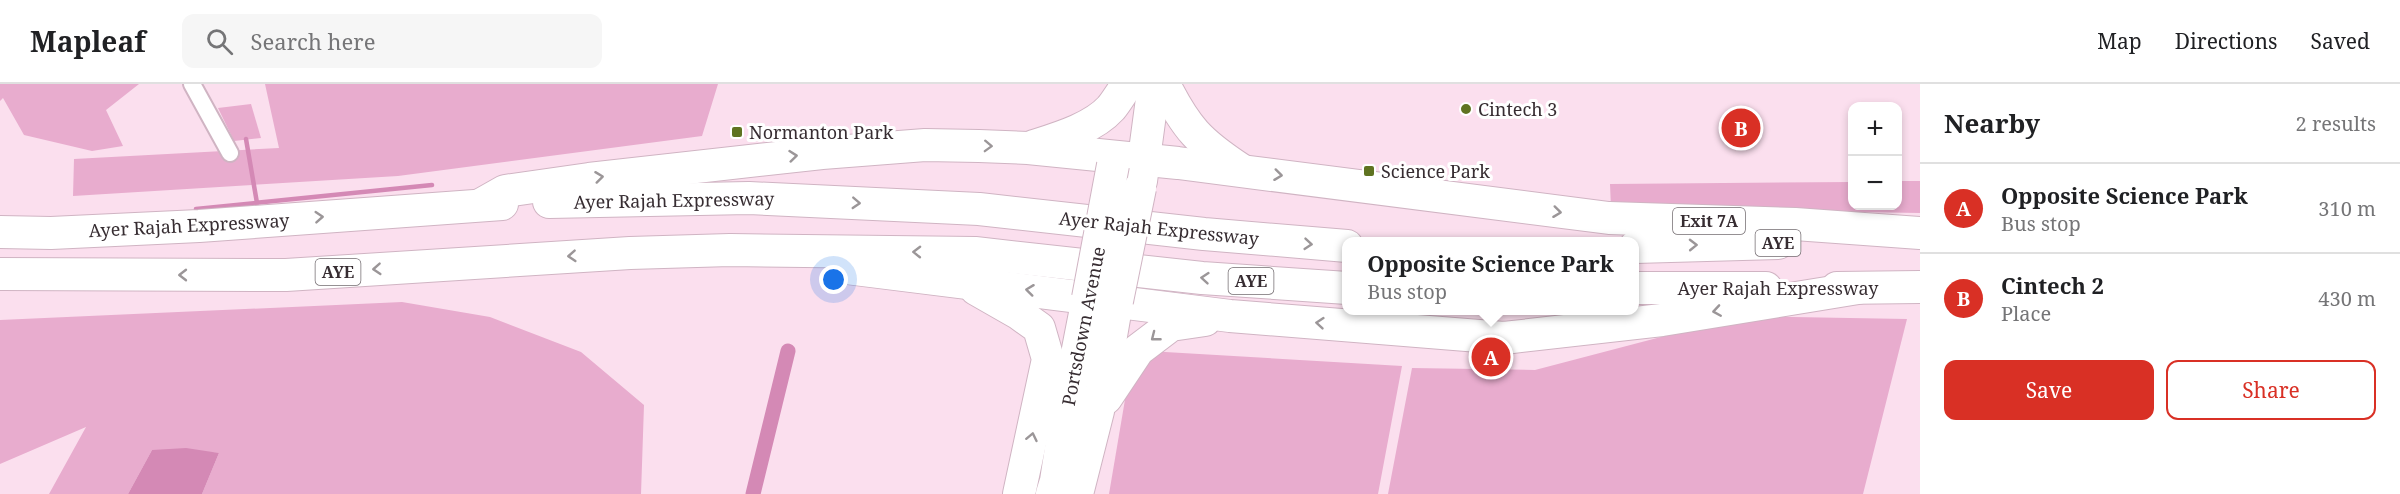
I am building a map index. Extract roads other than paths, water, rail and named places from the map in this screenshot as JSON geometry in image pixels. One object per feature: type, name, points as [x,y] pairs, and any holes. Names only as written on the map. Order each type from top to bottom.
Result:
[{"type":"highway","points":[[1164,84],[1195,136],[1211,150],[1242,170]]},
{"type":"highway","points":[[1028,148],[1065,136],[1095,120],[1135,85]]},
{"type":"highway","points":[[482,204],[505,191],[589,178],[925,145],[1028,148],[1129,162],[1135,85]]},
{"type":"highway","name":"Exit 7A","points":[[1129,162],[1242,170],[1609,218],[1795,224],[1920,232]]},
{"type":"highway","name":"Portsdown Avenue","points":[[1077,494],[1098,411],[1103,300],[1129,162]]},
{"type":"highway","name":"Ayer Rajah Expressway","points":[[0,232],[51,233],[200,226],[482,204],[749,198],[979,209],[1204,234],[1342,246]]},
{"type":"highway","name":"AYE","points":[[1639,247],[1920,240]]},
{"type":"highway","points":[[730,250],[877,273],[963,281],[1230,316],[1504,338],[1662,320],[1858,288]]},
{"type":"highway","name":"AYE","points":[[0,274],[286,275],[630,252],[730,250],[975,253],[1202,278],[1342,288]]},
{"type":"highway","points":[[963,281],[1039,328],[1059,353],[1070,390]]},
{"type":"highway","name":"Ayer Rajah Expressway","points":[[1639,288],[1920,287]]},
{"type":"highway","name":"Portsdown Avenue","points":[[1052,494],[1070,390],[1103,300]]},
{"type":"highway","points":[[1098,411],[1138,350],[1171,325],[1230,316]]},
{"type":"highway","points":[[1019,494],[1048,358],[1039,328]]},
{"type":"street","points":[[192,84],[230,153]]},
{"type":"waterway","points":[[246,139],[257,203]]},
{"type":"waterway","points":[[196,209],[432,185]]},
{"type":"waterway","points":[[753,494],[788,351]]},
{"type":"place","name":"Cintech 3","points":[[1466,109]]},
{"type":"place","name":"Cintech 2","points":[[1741,128]]},
{"type":"place","name":"Normanton Park","points":[[737,132]]},
{"type":"place","name":"Science Park","points":[[1369,171]]},
{"type":"place","name":"Opposite Science Park","points":[[1491,357]]}]
